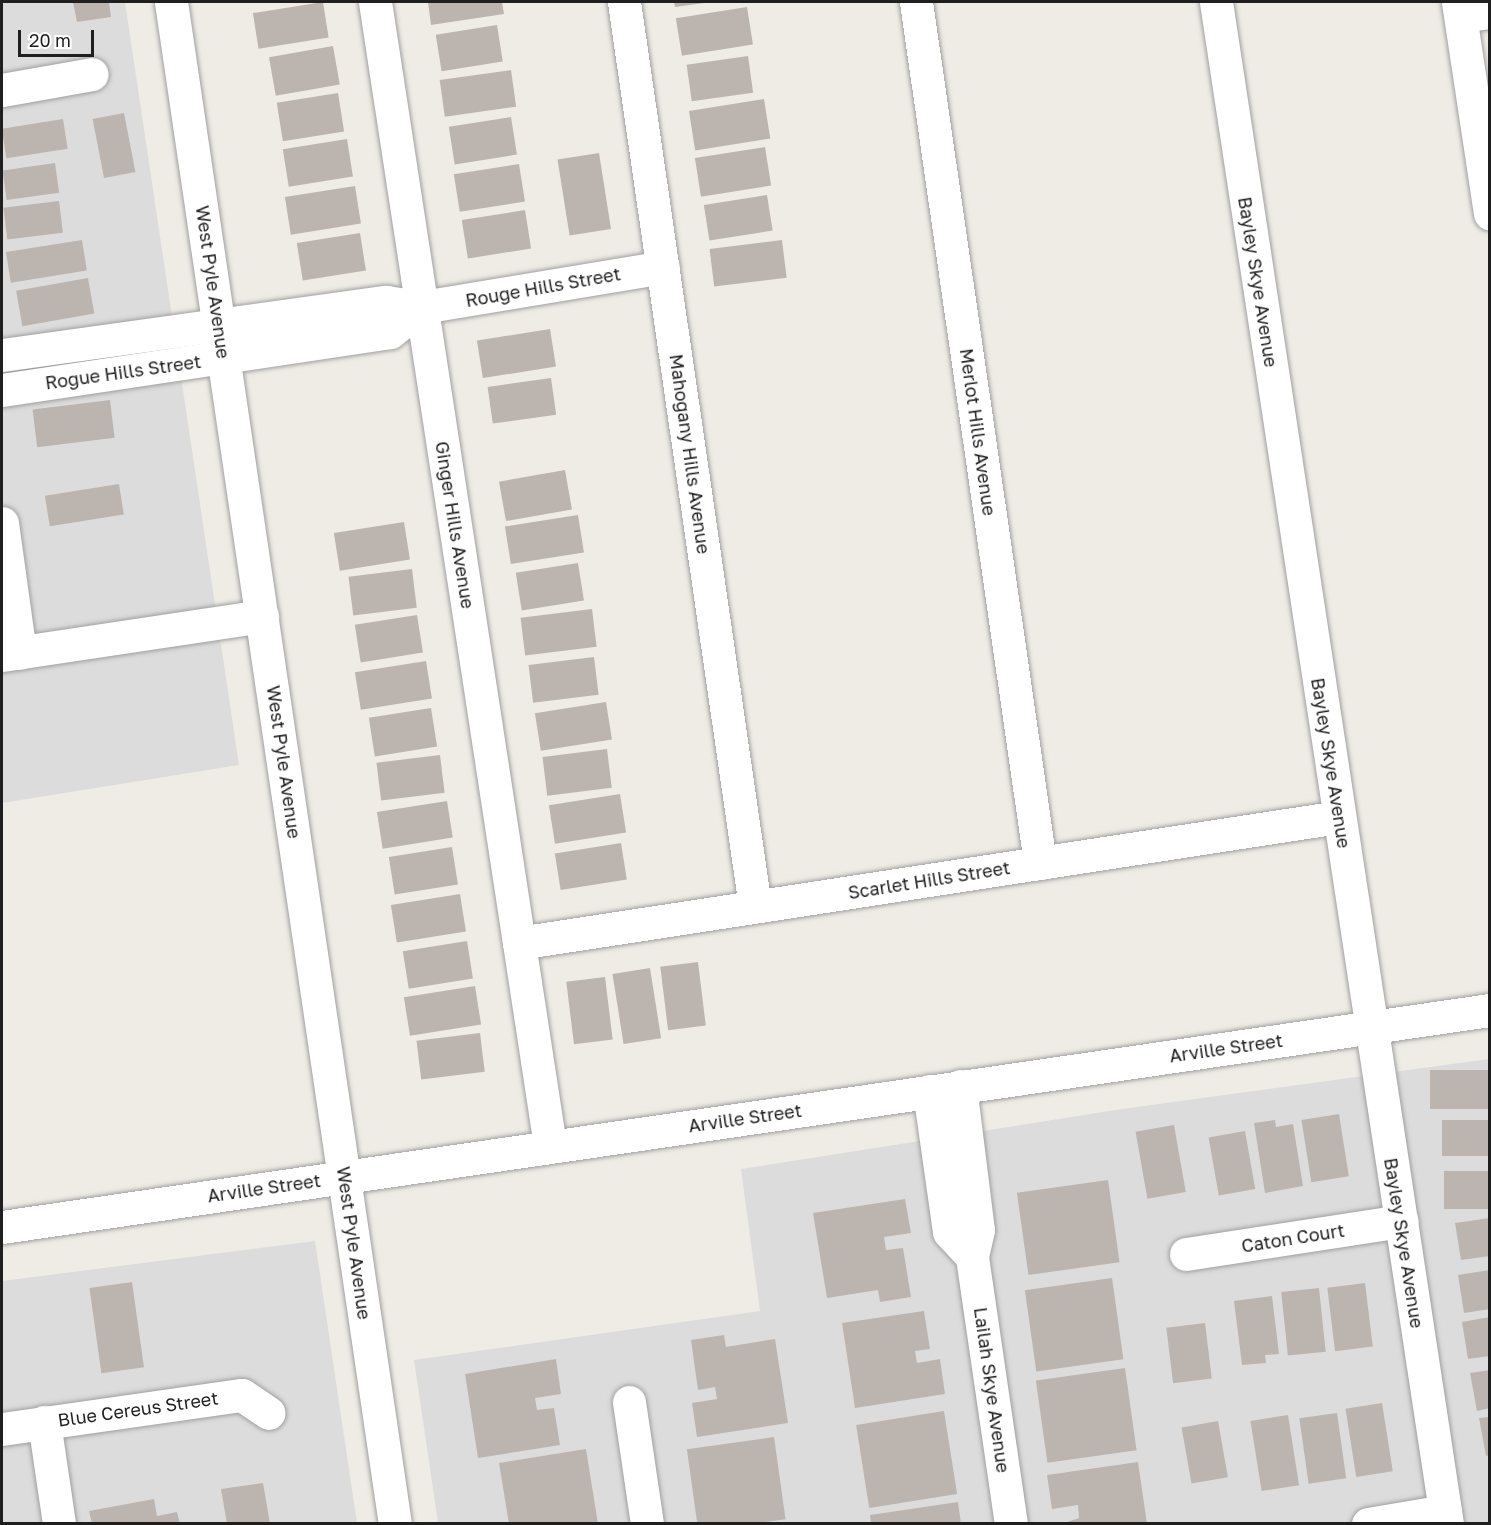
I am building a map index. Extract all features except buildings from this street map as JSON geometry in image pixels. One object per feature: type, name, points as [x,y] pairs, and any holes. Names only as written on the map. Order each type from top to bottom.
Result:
[{"type":"street","name":"West Pyle Avenue","points":[[171,2],[395,1524]]},
{"type":"street","name":"Ginger Hills Avenue","points":[[375,2],[550,1146]]},
{"type":"street","name":"Mahogany Hills Avenue","points":[[624,2],[755,907]]},
{"type":"street","name":"Merlot Hills Avenue","points":[[916,2],[1040,863]]},
{"type":"street","name":"Bayley Skye Avenue","points":[[1216,2],[1446,1517]]},
{"type":"street","points":[[1470,10],[1490,214]]},
{"type":"street","points":[[2,90],[92,74]]},
{"type":"street","name":"Rouge Hills Street","points":[[422,307],[663,267]]},
{"type":"street","name":"Rogue Hills Street","points":[[2,355],[386,302],[422,307]]},
{"type":"street","name":"Rogue Hills Street","points":[[2,390],[390,332],[422,307]]},
{"type":"street","points":[[80,344],[84,377]]},
{"type":"street","points":[[2,523],[11,654],[262,616]]},
{"type":"street","name":"Scarlet Hills Street","points":[[519,943],[1340,817]]},
{"type":"street","name":"Arville Street","points":[[2,1227],[1490,1010]]},
{"type":"street","name":"Lailah Skye Avenue","points":[[944,1089],[958,1191],[978,1230],[972,1257],[1011,1524]]},
{"type":"street","name":"Caton Court","points":[[1185,1254],[1401,1221]]},
{"type":"street","name":"Blue Cereus Street","points":[[2,1429],[242,1395],[269,1413]]},
{"type":"street","points":[[629,1402],[647,1524]]},
{"type":"street","points":[[44,1422],[59,1524]]},
{"type":"street","points":[[1368,1524],[1446,1517]]},
{"type":"shaded area","points":[[2,2],[125,2],[239,765],[2,803]]},
{"type":"shaded area","points":[[1489,1059],[1489,1523],[438,1523],[414,1360],[760,1311],[741,1169],[1122,1109]]},
{"type":"shaded area","points":[[315,1241],[357,1523],[2,1523],[2,1281]]}]
